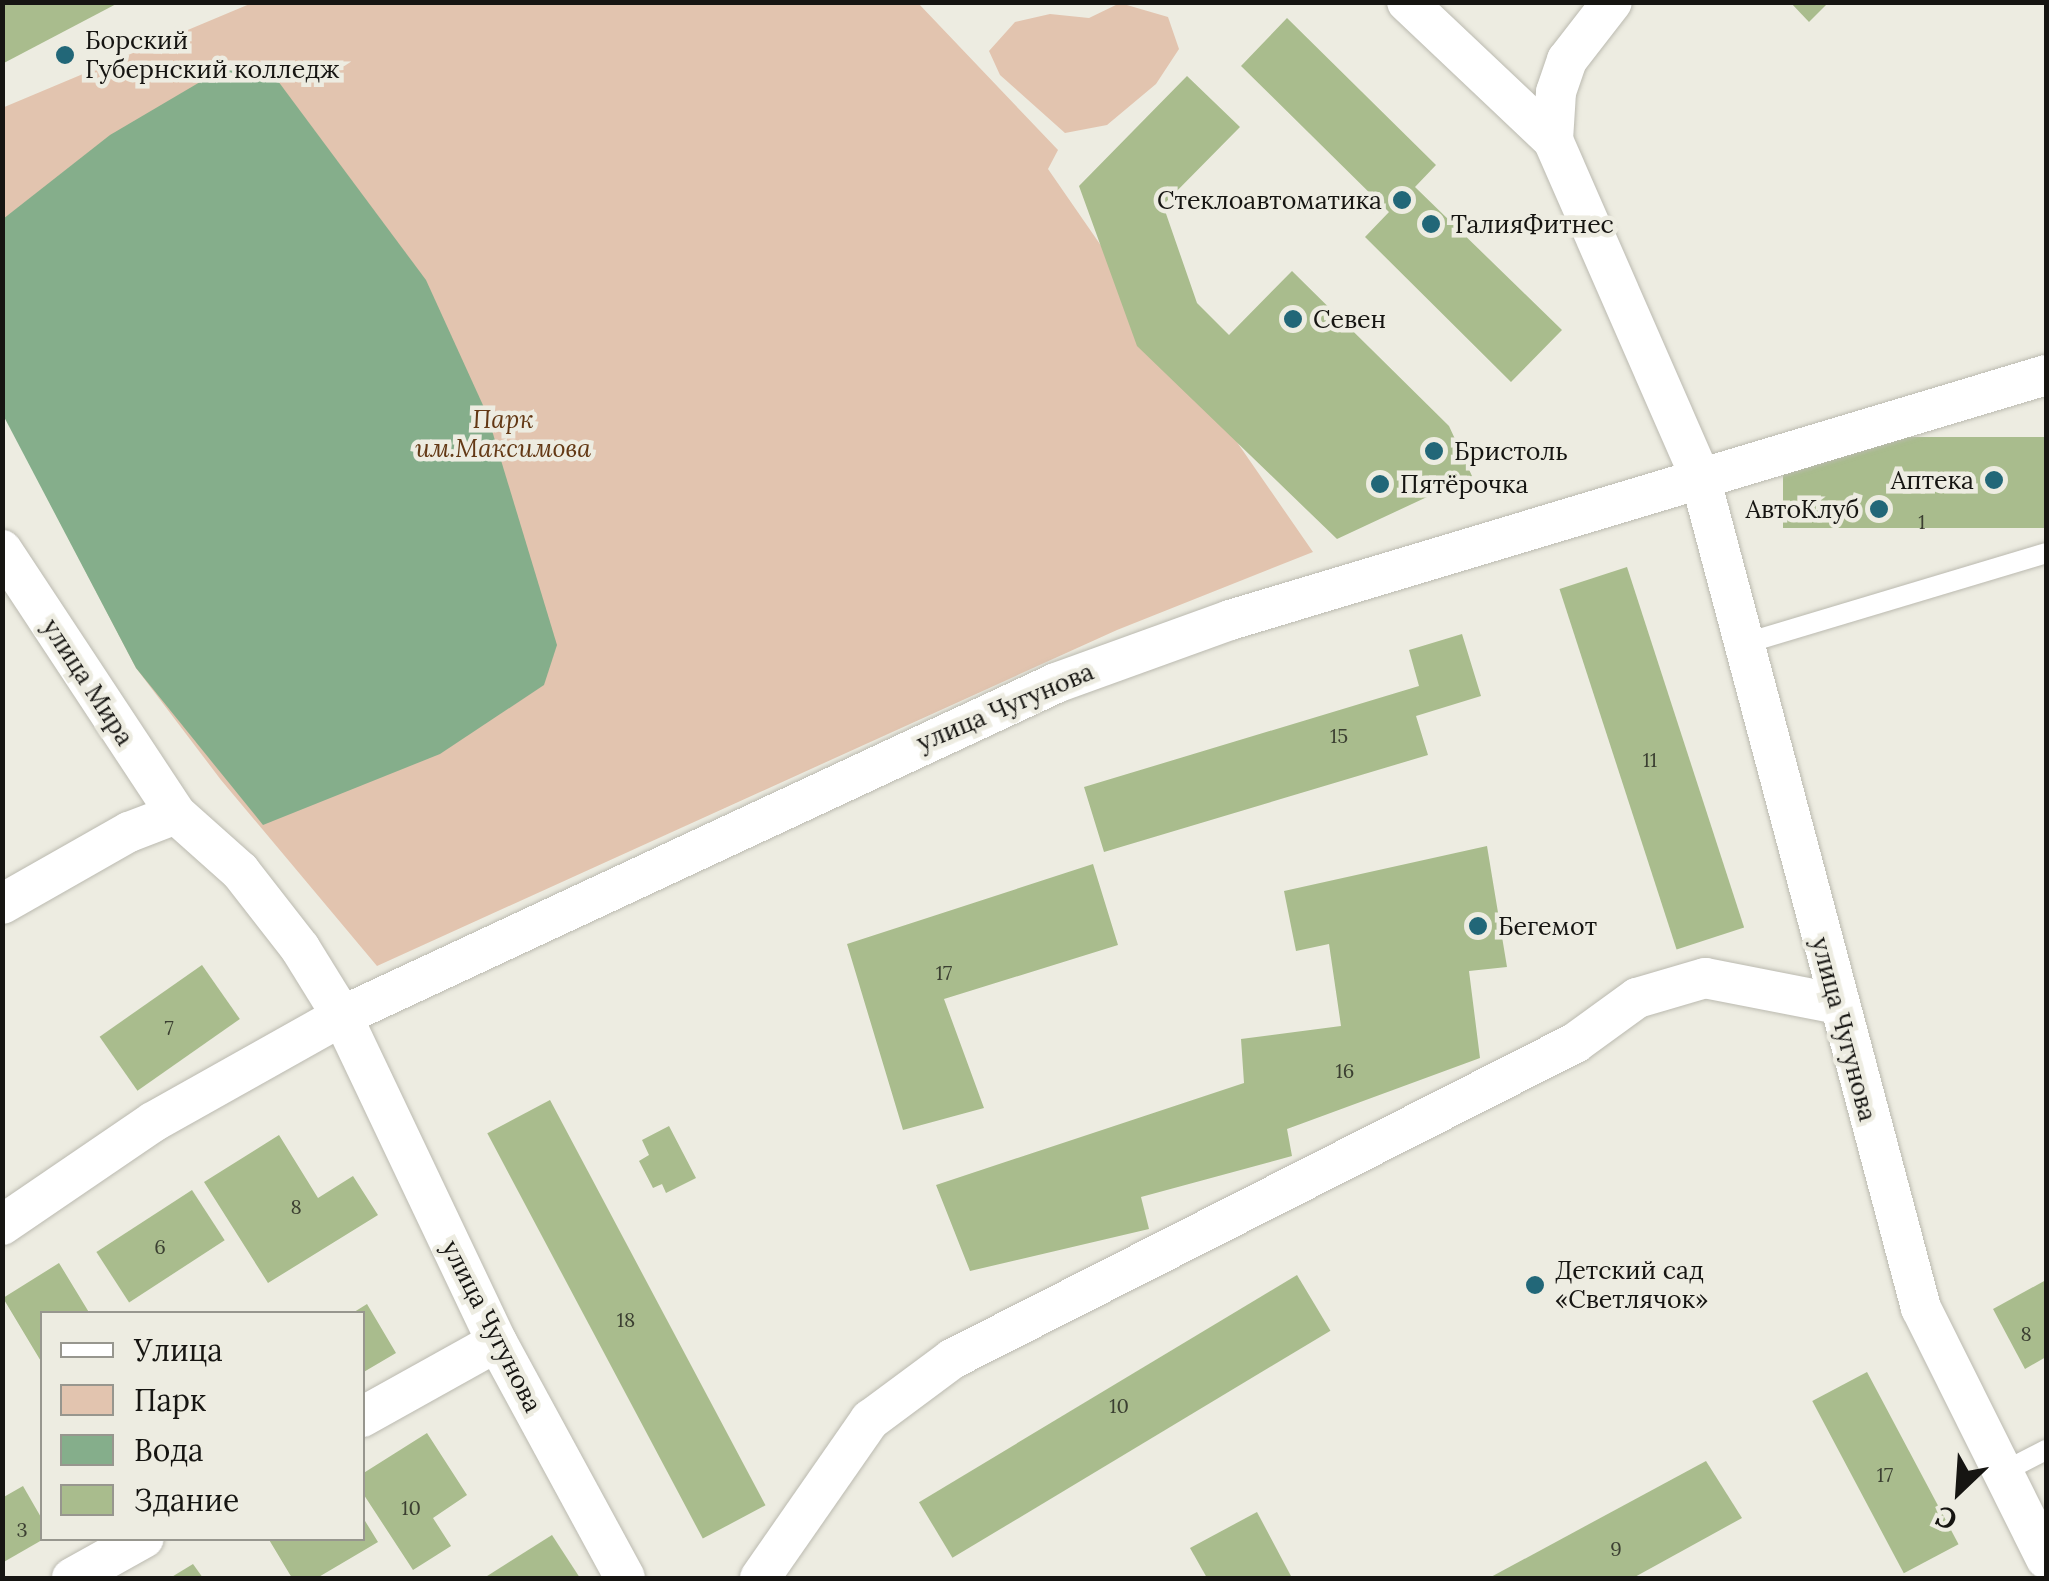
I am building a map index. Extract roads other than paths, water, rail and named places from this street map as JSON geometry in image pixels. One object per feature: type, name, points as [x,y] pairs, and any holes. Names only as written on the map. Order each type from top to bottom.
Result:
[{"type":"street","points":[[1407,2],[1552,140]]},
{"type":"street","points":[[1552,140],[1556,92],[1567,60],[1612,2]]},
{"type":"street","name":"улица Чугунова","points":[[1552,140],[1700,477],[1837,1004],[1921,1308],[2046,1559]]},
{"type":"street","name":"улица Чугунова","points":[[342,1016],[587,896],[1056,683],[1230,620],[2046,375]]},
{"type":"street","name":"улица Мира","points":[[2,550],[176,814]]},
{"type":"street","points":[[2,904],[129,832],[176,814]]},
{"type":"street","name":"улица Чугунова","points":[[176,814],[240,871],[300,948],[342,1016],[497,1342],[625,1578]]},
{"type":"street","points":[[760,1578],[870,1420],[952,1359],[1558,1052],[1637,998],[1704,978],[1837,1004]]},
{"type":"street","points":[[2,1225],[153,1122],[342,1016]]},
{"type":"street","points":[[365,1415],[497,1342]]},
{"type":"street","points":[[72,1578],[139,1541]]},
{"type":"lane","points":[[1743,644],[2046,552]]},
{"type":"lane","points":[[2001,1474],[2046,1450]]},
{"type":"water","points":[[234,62],[272,73],[426,280],[487,414],[557,645],[544,685],[440,754],[263,825],[136,668],[2,413],[3,219],[110,135]]},
{"type":"place","name":"Борский Губернский колледж","points":[[65,55]]},
{"type":"place","name":"Стеклоавтоматика","points":[[1402,200]]},
{"type":"place","name":"ТалияФитнес","points":[[1431,224]]},
{"type":"place","name":"Севен","points":[[1293,319]]},
{"type":"place","name":"Бристоль","points":[[1434,451]]},
{"type":"place","name":"Аптека","points":[[1994,480]]},
{"type":"place","name":"Пятёрочка","points":[[1380,484]]},
{"type":"place","name":"АвтоКлуб","points":[[1879,509]]},
{"type":"place","name":"Бегемот","points":[[1478,926]]},
{"type":"place","name":"Детский сад «Светлячок»","points":[[1535,1285]]},
{"type":"park label","name":"Парк им.Максимова","points":[[503,434]]}]
